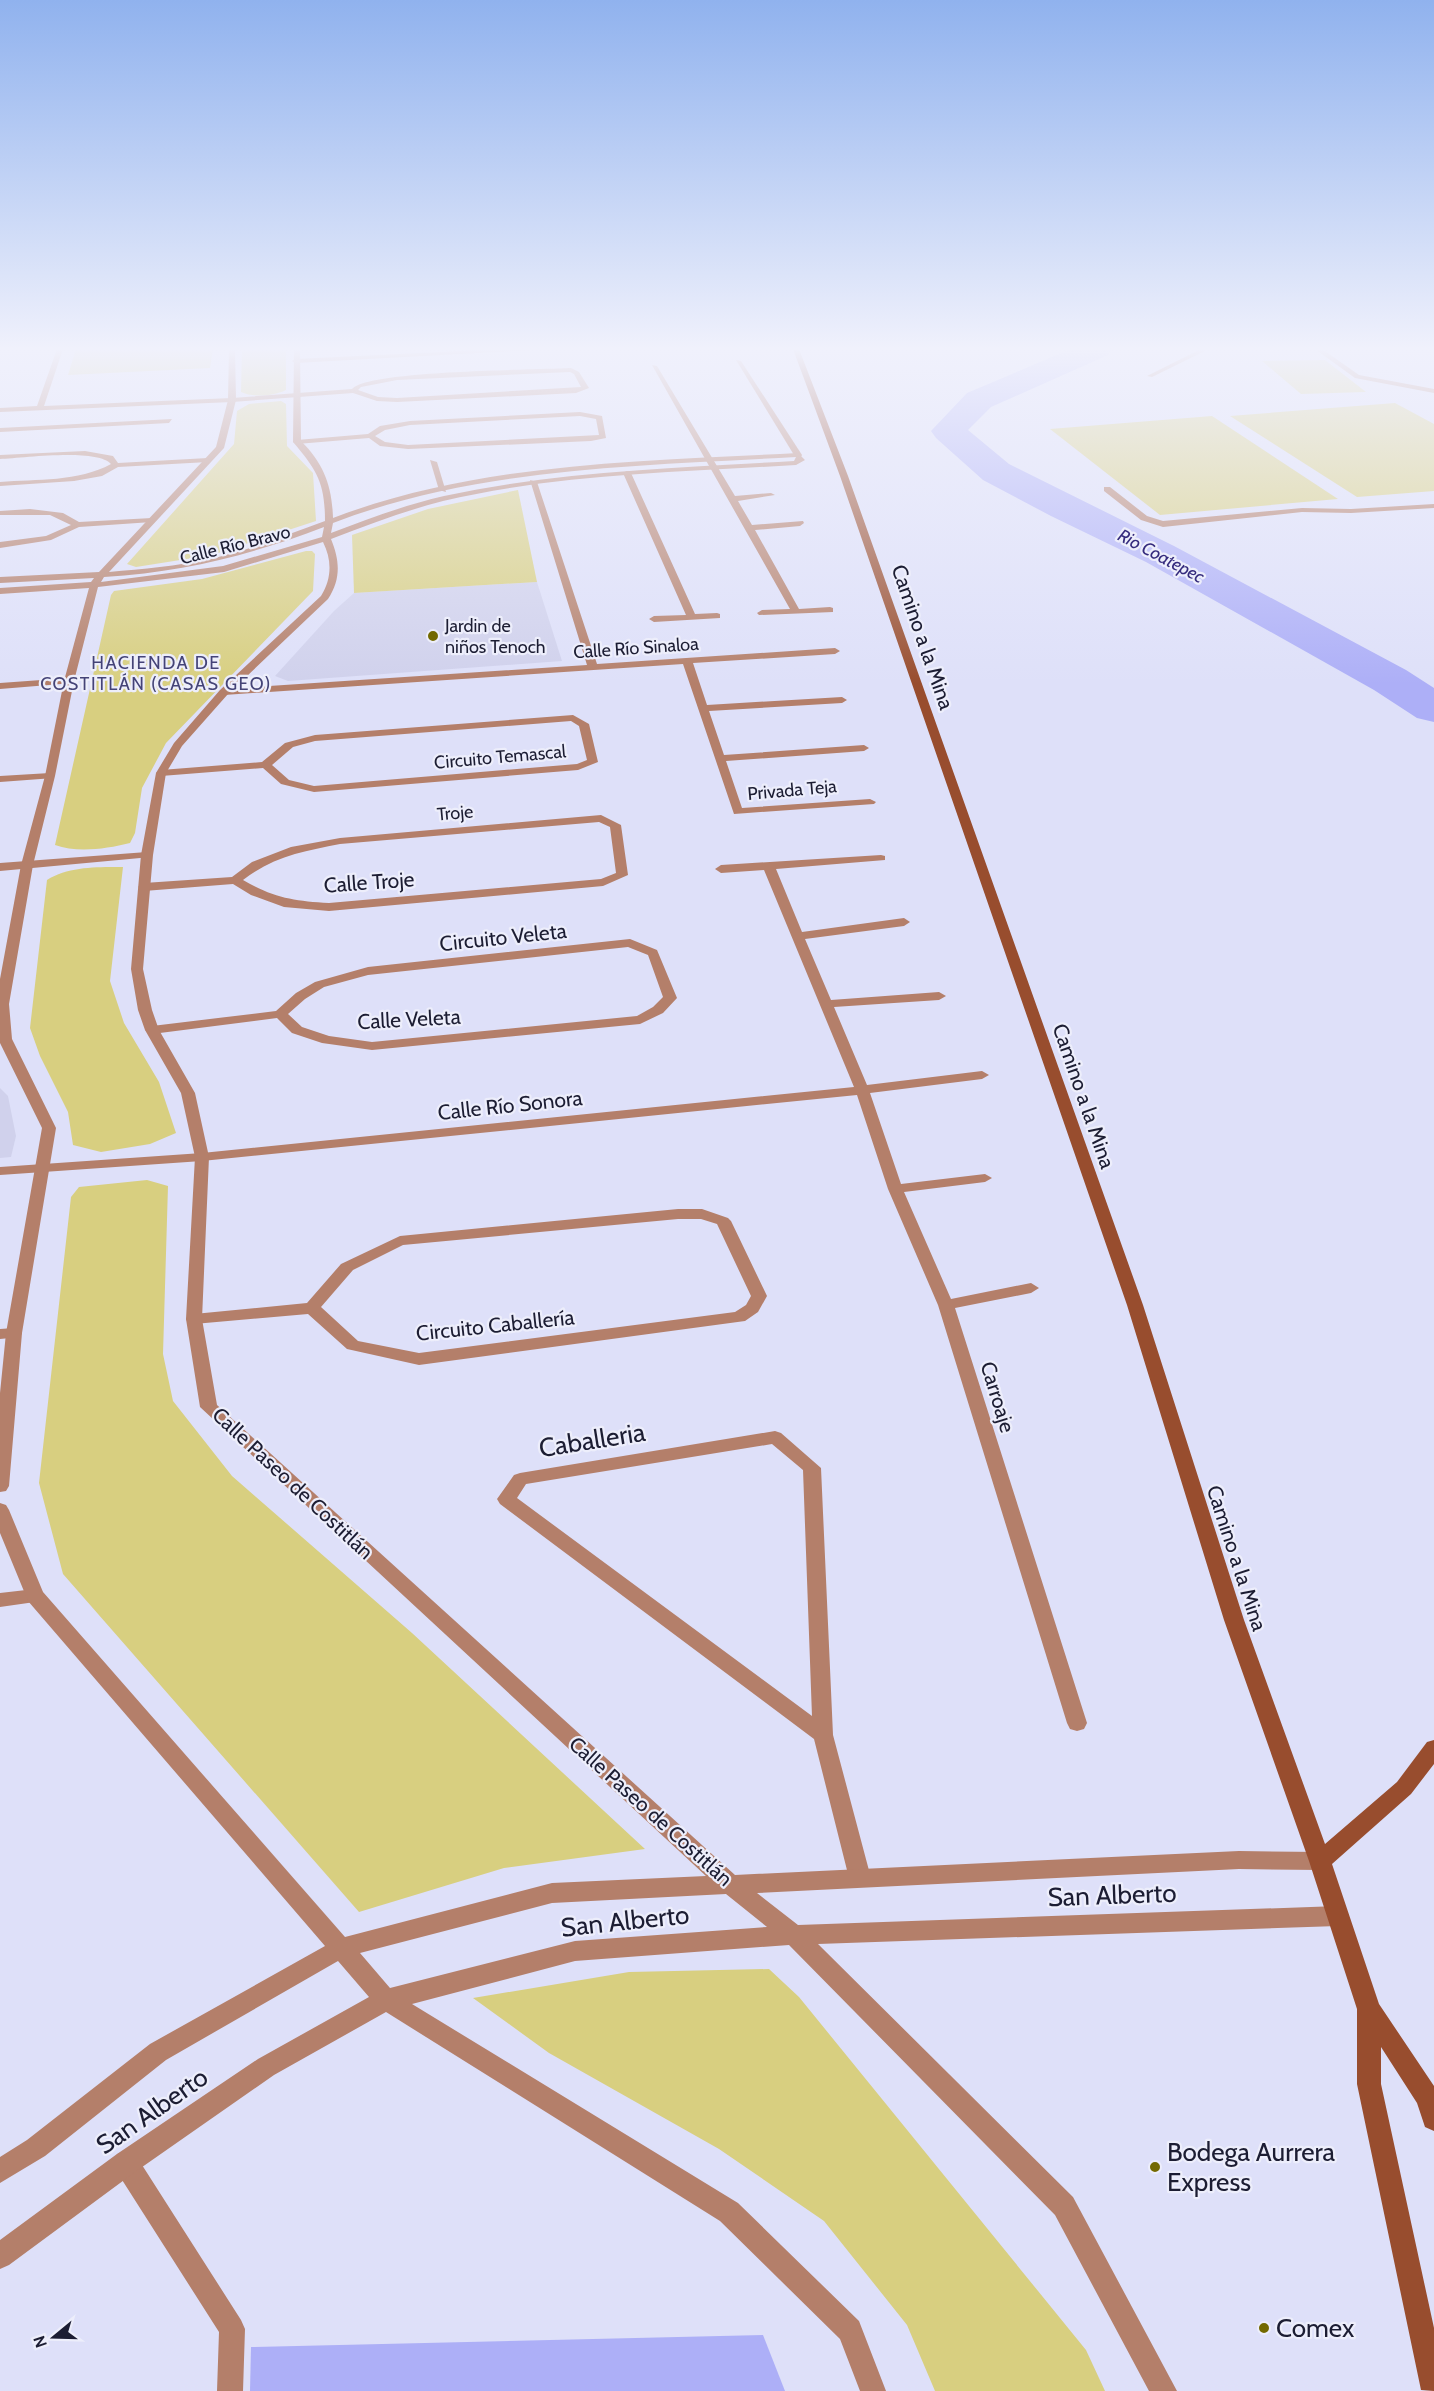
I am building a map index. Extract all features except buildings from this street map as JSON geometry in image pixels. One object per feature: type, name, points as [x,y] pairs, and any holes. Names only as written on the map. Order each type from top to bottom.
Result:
[{"type":"main road","name":"Camino a la Mina","points":[[838,461],[1136,1305],[1234,1620],[1320,1860],[1369,2009]]},
{"type":"main road","points":[[1320,1860],[1364,1825],[1404,1788],[1434,1748]]},
{"type":"main road","points":[[1369,2009],[1428,2098],[1434,2119]]},
{"type":"main road","points":[[1369,2009],[1369,2084],[1434,2390]]},
{"type":"street","points":[[112,461],[116,465]]},
{"type":"street","points":[[0,484],[74,479],[99,474],[116,465],[196,461]]},
{"type":"street","points":[[0,1486],[7,1333],[49,1128],[4,1040],[2,1004],[27,865],[50,776],[69,681],[97,580],[206,461]]},
{"type":"street","name":"Calle Paseo de Costitlán","points":[[315,461],[320,466],[328,484],[328,530],[333,553],[333,584],[330,593],[224,692],[178,745],[161,773],[147,855],[137,969],[145,1010],[152,1030],[188,1093],[202,1157],[194,1319],[209,1407],[731,1885],[794,1935],[1064,2206],[1164,2391]]},
{"type":"street","points":[[711,461],[796,611]]},
{"type":"street","name":"Calle Río Bravo","points":[[0,591],[224,569],[328,530],[390,502],[443,490],[573,469],[796,463],[800,461]]},
{"type":"street","points":[[433,462],[443,490]]},
{"type":"street","name":"Calle Río Bravo","points":[[0,580],[97,580],[212,561],[472,493],[534,482],[713,464]]},
{"type":"street","points":[[627,473],[692,617]]},
{"type":"street","points":[[534,482],[593,667]]},
{"type":"street","points":[[1107,489],[1144,518],[1163,524],[1302,510],[1352,511],[1434,506]]},
{"type":"street","points":[[733,499],[771,495]]},
{"type":"street","points":[[0,513],[49,512],[69,518],[77,525]]},
{"type":"street","points":[[0,545],[48,538],[77,525],[152,520]]},
{"type":"street","points":[[749,528],[800,523]]},
{"type":"street","points":[[762,613],[830,610]]},
{"type":"street","points":[[654,619],[717,616]]},
{"type":"street","name":"Calle Río Sinaloa","points":[[224,692],[835,651]]},
{"type":"street","name":"Privada Teja","points":[[687,661],[738,812],[870,802]]},
{"type":"street","points":[[0,686],[69,681]]},
{"type":"street","points":[[703,708],[842,700]]},
{"type":"street","name":"Circuito Temascal","points":[[573,718],[584,724],[593,762],[578,767],[314,789],[285,782],[265,765],[289,745],[315,738],[573,718]]},
{"type":"street","name":"Privada Teja","points":[[721,758],[864,748]]},
{"type":"street","points":[[161,773],[265,765]]},
{"type":"street","points":[[0,779],[50,776]]},
{"type":"street","name":"Troje","points":[[234,880],[256,864],[295,849],[340,841],[601,818],[615,825],[622,875],[603,882]]},
{"type":"street","points":[[0,867],[147,855]]},
{"type":"street","points":[[721,869],[881,858]]},
{"type":"street","name":"Carroaje","points":[[769,867],[862,1090],[895,1189],[946,1305],[1077,1723]]},
{"type":"street","points":[[144,887],[234,880]]},
{"type":"street","name":"Calle Troje","points":[[234,880],[255,892],[288,904],[329,907],[603,882]]},
{"type":"street","points":[[797,936],[904,922]]},
{"type":"street","name":"Circuito Veleta","points":[[280,1014],[297,997],[326,980],[368,971],[630,943],[653,952],[670,998],[658,1010],[640,1020]]},
{"type":"street","points":[[826,1004],[939,996]]},
{"type":"street","points":[[152,1030],[280,1014]]},
{"type":"street","name":"Calle Veleta","points":[[280,1014],[297,1030],[317,1037],[372,1046],[640,1020]]},
{"type":"street","name":"Calle Río Sonora","points":[[0,1171],[202,1157],[862,1090],[982,1075]]},
{"type":"street","points":[[895,1189],[985,1178]]},
{"type":"street","name":"Circuito Caballería","points":[[678,1214],[702,1214],[723,1221],[759,1296],[752,1308],[740,1317],[419,1359],[353,1345],[312,1308],[347,1267],[400,1241],[678,1214]]},
{"type":"street","points":[[946,1305],[1031,1288]]},
{"type":"street","points":[[194,1319],[312,1308]]},
{"type":"street","name":"Caballeria","points":[[823,1735],[506,1499],[520,1479],[775,1437],[812,1468],[823,1735],[860,1878]]},
{"type":"street","points":[[0,1510],[36,1596],[386,2000],[729,2212],[850,2331],[873,2391]]},
{"type":"street","points":[[0,1600],[36,1596]]},
{"type":"street","name":"San Alberto","points":[[0,2171],[36,2148],[158,2052],[340,1948],[552,1893],[1239,1860],[1320,1860]]},
{"type":"street","name":"San Alberto","points":[[0,2256],[126,2163],[266,2067],[386,2000],[575,1951],[794,1935],[1338,1916]]},
{"type":"street","points":[[126,2163],[232,2329],[230,2391]]},
{"type":"shaded area","points":[[219,461],[301,461],[313,473],[316,521],[212,555],[136,567],[127,564]]},
{"type":"shaded area","points":[[1090,461],[1280,461],[1338,499],[1160,515]]},
{"type":"shaded area","points":[[1300,461],[1434,461],[1434,491],[1357,497]]},
{"type":"shaded area","points":[[518,490],[537,582],[354,593],[352,535],[428,509]]},
{"type":"shaded area","points":[[312,551],[315,554],[313,591],[166,743],[142,788],[135,833],[130,843],[92,849],[73,849],[55,845],[111,595],[114,591],[202,579]]},
{"type":"shaded area","name":"Jardin de niños Tenoch","points":[[537,582],[562,661],[288,681],[275,676],[334,611],[354,593]]},
{"type":"shaded area","points":[[123,867],[110,981],[124,1023],[159,1082],[176,1133],[150,1144],[101,1152],[73,1145],[68,1112],[40,1056],[30,1028],[47,880],[74,870]]},
{"type":"shaded area","points":[[0,1088],[8,1096],[16,1136],[11,1157],[0,1158]]},
{"type":"shaded area","points":[[147,1180],[168,1186],[163,1354],[173,1401],[232,1476],[412,1633],[645,1849],[504,1868],[359,1912],[63,1574],[39,1483],[71,1197],[79,1187]]},
{"type":"shaded area","points":[[769,1969],[799,1997],[1086,2350],[1105,2391],[935,2391],[907,2325],[824,2221],[719,2149],[549,2053],[473,1998],[629,1972]]},
{"type":"water","points":[[763,2335],[785,2391],[250,2391],[251,2347]]},
{"type":"waterway","name":"Rio Coatepec","points":[[983,461],[996,472],[1160,554],[1390,680],[1434,708]]},
{"type":"place","name":"Jardin de niños Tenoch","points":[[433,636]]},
{"type":"place","name":"Bodega Aurrera Express","points":[[1155,2167]]},
{"type":"place","name":"Comex","points":[[1264,2328]]},
{"type":"district","name":"HACIENDA DE COSTITLÁN (CASAS GEO)","points":[[156,673]]}]
